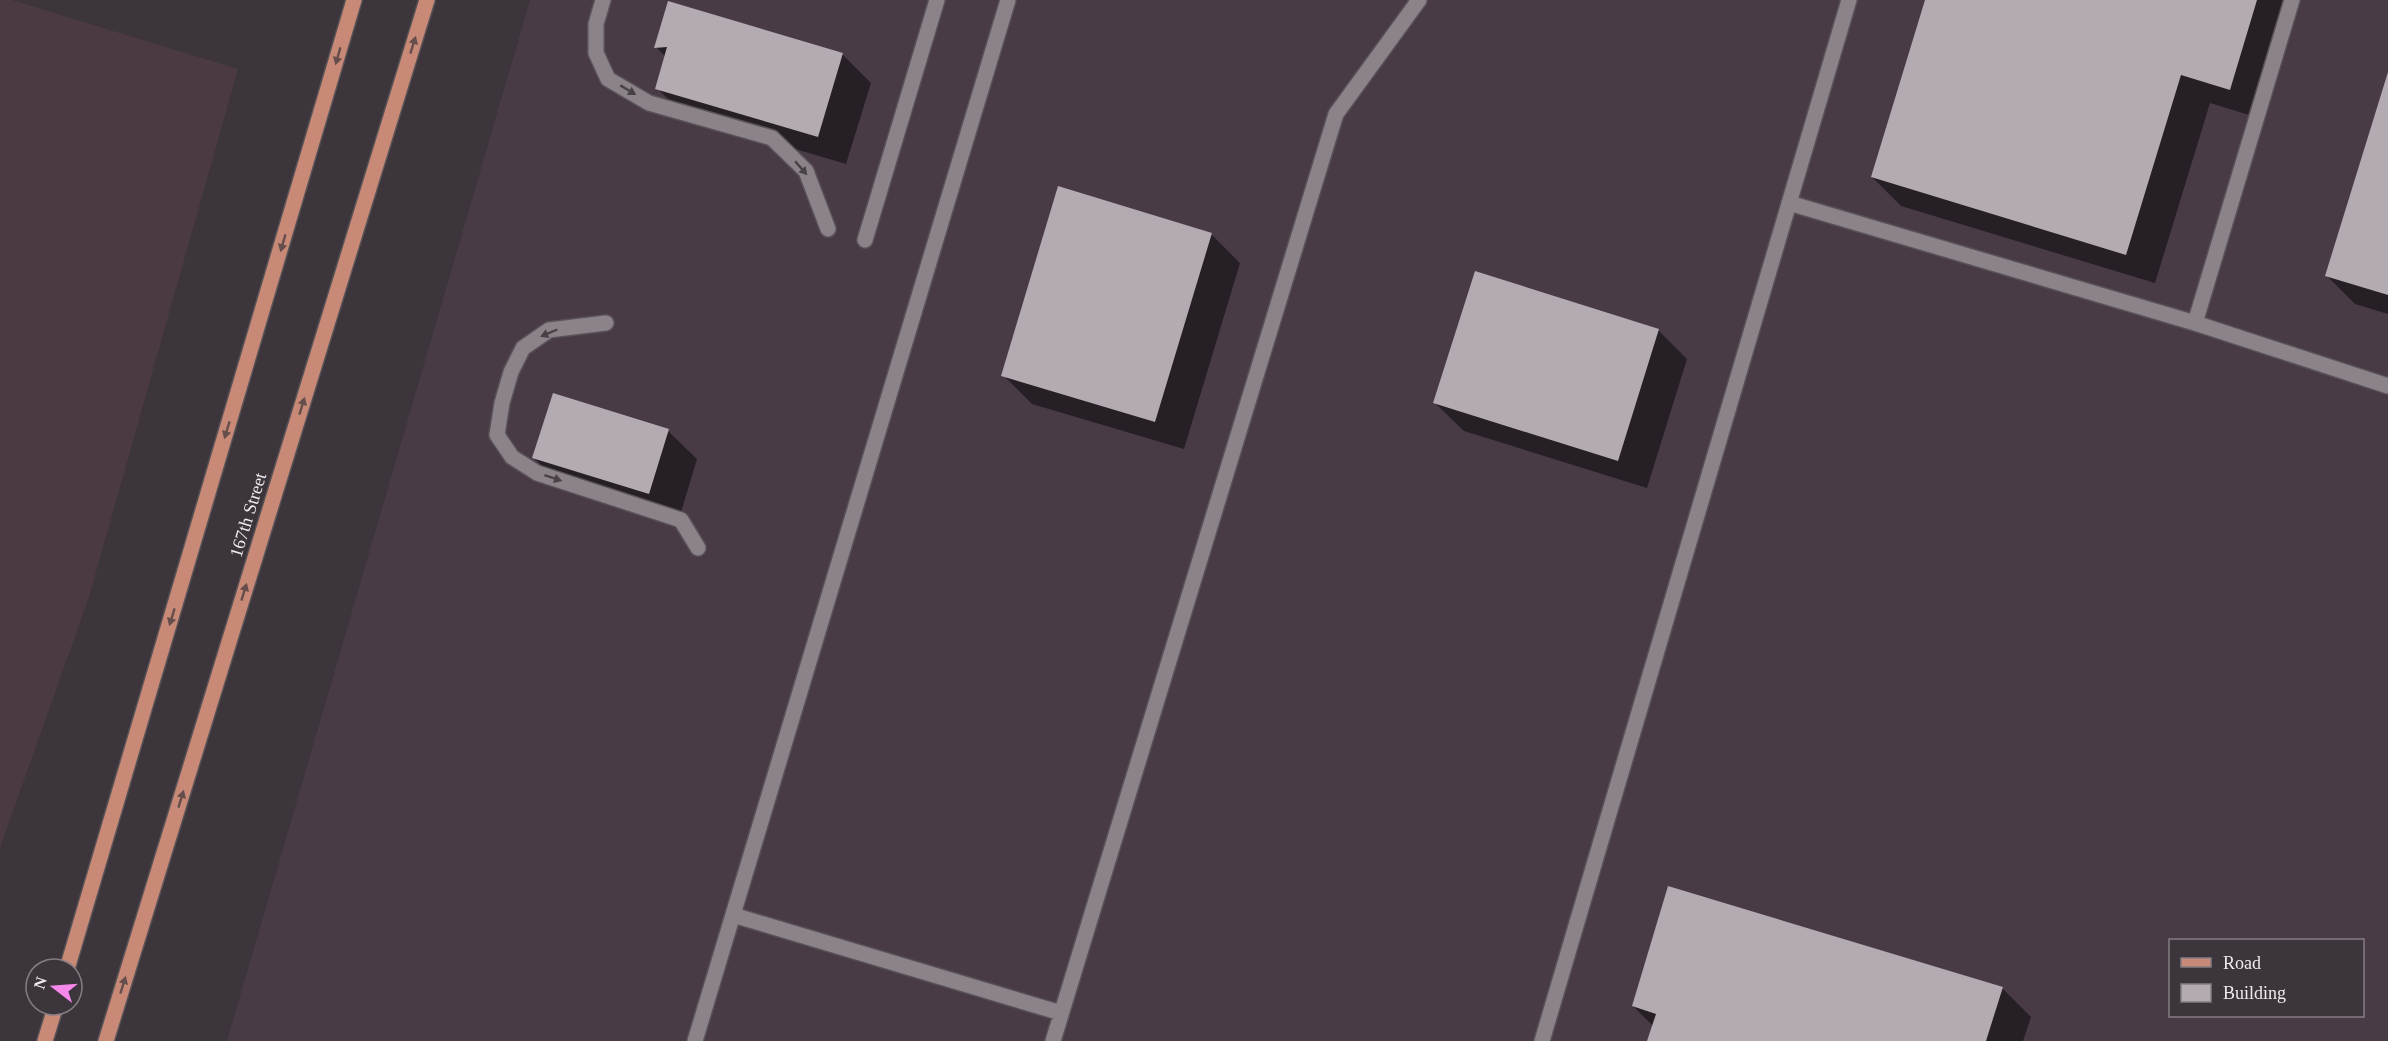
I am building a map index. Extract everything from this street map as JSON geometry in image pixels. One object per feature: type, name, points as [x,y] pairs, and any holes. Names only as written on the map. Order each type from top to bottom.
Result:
[{"type":"main road","points":[[71,957],[354,0]]},
{"type":"main road","name":"167th Street","points":[[106,1041],[427,0]]},
{"type":"main road","points":[[45,1041],[52,1017]]},
{"type":"lane","points":[[603,0],[596,24],[596,53],[608,79],[649,103],[772,138],[806,171],[828,229]]},
{"type":"lane","points":[[865,240],[937,0]]},
{"type":"lane","points":[[695,1041],[1008,0]]},
{"type":"lane","points":[[1053,1041],[1336,114],[1419,0]]},
{"type":"lane","points":[[1542,1041],[1849,0]]},
{"type":"lane","points":[[2196,323],[2292,0]]},
{"type":"lane","points":[[1789,202],[2196,323],[2388,386]]},
{"type":"lane","points":[[606,323],[549,330],[523,348],[508,382],[497,435],[512,457],[537,473],[681,520],[698,548]]},
{"type":"lane","points":[[733,915],[1061,1013]]},
{"type":"shaded area","points":[[0,0],[12,0],[238,69],[89,597],[0,848]]},
{"type":"shaded area","points":[[530,0],[2388,0],[2388,1041],[227,1041]]},
{"type":"building","points":[[1925,0],[2257,0],[2230,90],[2181,75],[2126,255],[1871,177]]},
{"type":"building","points":[[668,1],[843,53],[818,137],[655,89],[667,47],[654,48]]},
{"type":"building","points":[[2388,72],[2388,295],[2325,276]]},
{"type":"building","points":[[1058,186],[1212,233],[1155,422],[1001,376]]},
{"type":"building","points":[[1475,271],[1659,329],[1618,461],[1433,403]]},
{"type":"building","points":[[553,393],[669,429],[649,494],[532,458]]},
{"type":"building","points":[[1668,886],[2003,987],[1986,1041],[1647,1041],[1656,1014],[1632,1006]]}]
